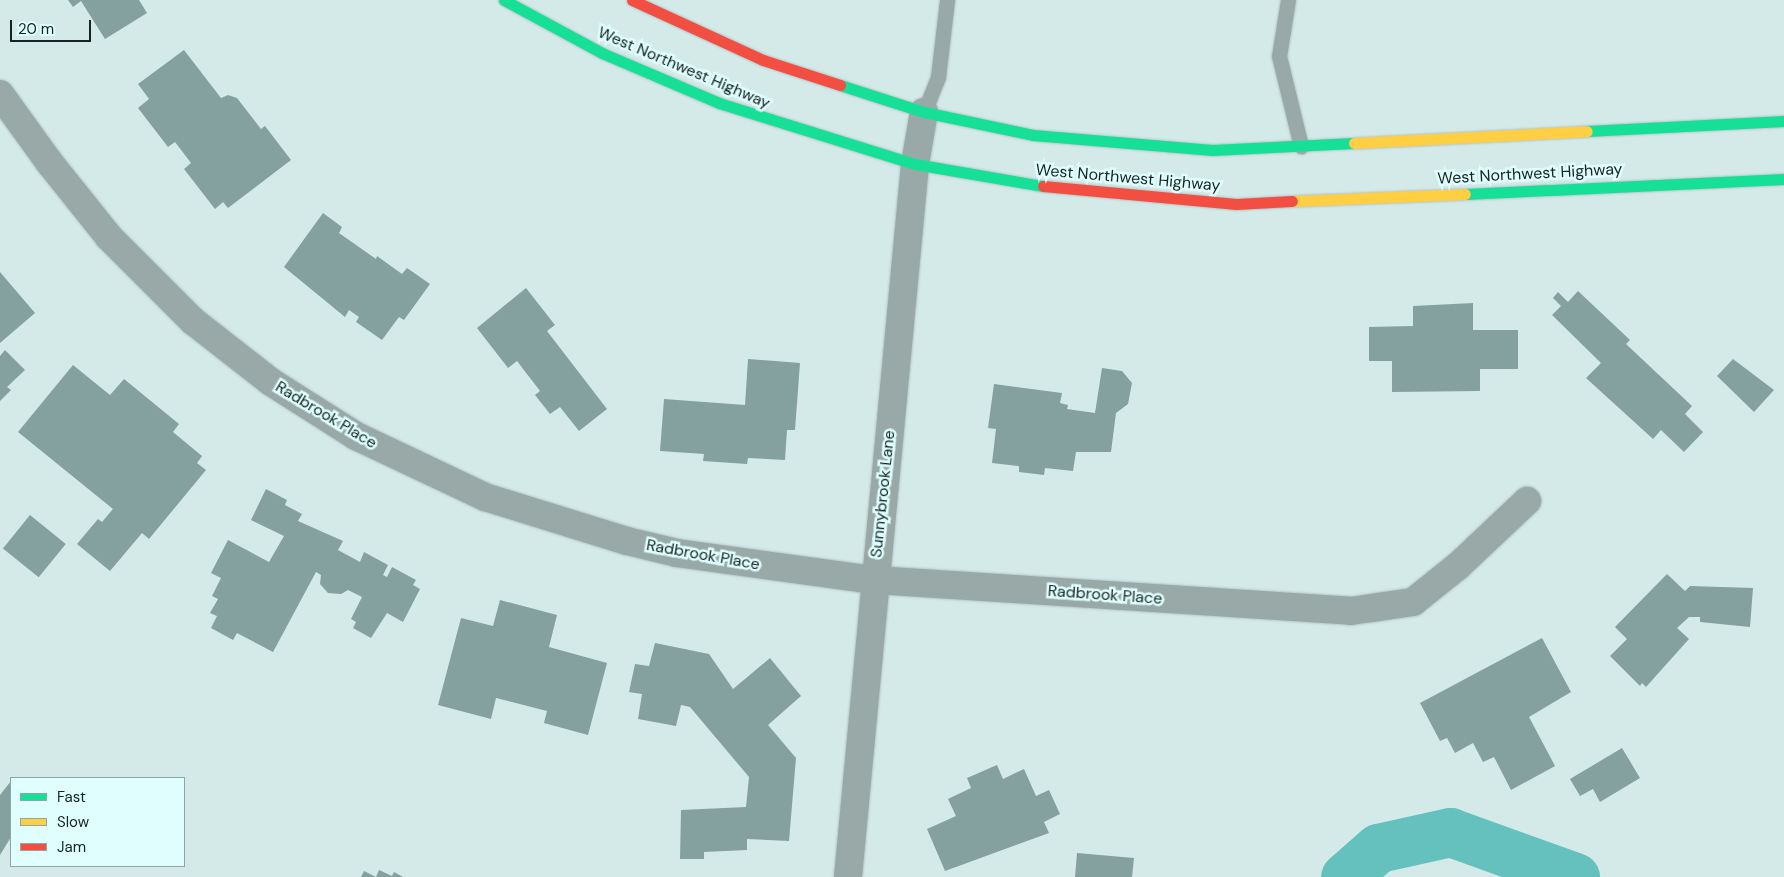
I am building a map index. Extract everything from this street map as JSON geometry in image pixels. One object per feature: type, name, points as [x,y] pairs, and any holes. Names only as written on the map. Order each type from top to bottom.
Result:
[{"type":"main road","name":"West Northwest Highway","points":[[504,0],[602,53],[719,103],[915,164],[1024,184],[1236,204],[1784,180]]},
{"type":"main road","name":"West Northwest Highway","points":[[632,0],[763,60],[924,112],[1033,135],[1148,147],[1212,150],[1784,121]]},
{"type":"street","name":"Radbrook Place","points":[[0,94],[49,162],[110,237],[193,321],[271,382],[356,436],[485,497],[627,541],[678,553],[874,580],[1351,611],[1414,602],[1458,566],[1527,501]]},
{"type":"street","name":"Sunnybrook Lane","points":[[848,877],[874,580],[915,164],[924,112]]},
{"type":"lane","points":[[924,112],[938,77],[947,0]]},
{"type":"lane","points":[[1288,0],[1279,56],[1301,146]]},
{"type":"building","points":[[68,0],[139,0],[147,13],[105,39],[81,1],[73,7]]},
{"type":"building","points":[[184,50],[221,98],[228,95],[237,98],[261,129],[265,126],[291,160],[228,208],[223,202],[215,209],[184,169],[191,163],[175,142],[168,147],[138,108],[149,99],[138,84]]},
{"type":"building","points":[[323,213],[342,227],[339,233],[376,259],[377,256],[402,274],[407,268],[430,284],[404,320],[399,317],[382,340],[356,322],[359,317],[349,310],[345,317],[284,267]]},
{"type":"building","points":[[0,272],[35,313],[0,343]]},
{"type":"building","points":[[526,288],[555,325],[547,331],[607,409],[579,431],[560,407],[550,414],[535,395],[540,391],[517,361],[508,368],[477,328]]},
{"type":"building","points":[[1578,291],[1630,340],[1626,344],[1692,406],[1685,414],[1703,432],[1684,452],[1661,430],[1653,439],[1586,378],[1601,363],[1552,315],[1561,306],[1553,298],[1558,292],[1568,302]]},
{"type":"building","points":[[1473,303],[1473,330],[1518,330],[1518,369],[1480,369],[1480,391],[1392,392],[1392,361],[1369,361],[1369,327],[1413,326],[1413,306]]},
{"type":"building","points":[[5,350],[25,370],[7,387],[11,390],[0,401],[0,356]]},
{"type":"building","points":[[748,359],[800,363],[795,430],[787,430],[785,460],[748,458],[747,464],[703,461],[704,454],[660,451],[664,399],[745,405]]},
{"type":"building","points":[[1733,359],[1774,390],[1754,412],[1717,376]]},
{"type":"building","points":[[73,365],[110,395],[124,379],[179,424],[173,432],[202,456],[197,463],[206,470],[149,539],[142,533],[110,571],[77,544],[98,519],[102,522],[113,509],[18,432]]},
{"type":"building","points":[[1102,368],[1122,371],[1132,383],[1128,404],[1116,413],[1111,452],[1076,452],[1073,471],[1045,468],[1044,475],[1019,472],[1019,466],[992,463],[996,429],[988,428],[994,384],[1062,393],[1060,403],[1068,405],[1067,409],[1095,413]]},
{"type":"building","points":[[266,489],[287,500],[285,505],[302,514],[298,521],[343,541],[338,550],[360,562],[364,552],[388,565],[383,575],[387,577],[392,567],[416,580],[413,585],[420,589],[403,622],[387,613],[371,638],[353,628],[356,622],[351,619],[362,597],[348,590],[341,594],[328,593],[320,584],[321,575],[316,572],[273,652],[237,633],[233,640],[211,628],[217,616],[210,613],[218,599],[212,596],[221,578],[211,573],[228,540],[269,562],[284,536],[251,520]]},
{"type":"building","points":[[30,515],[66,544],[39,577],[3,548]]},
{"type":"building","points":[[1667,574],[1685,591],[1690,586],[1753,588],[1750,627],[1700,622],[1700,617],[1689,617],[1677,628],[1689,639],[1646,687],[1642,683],[1640,686],[1610,656],[1627,639],[1615,627]]},
{"type":"building","points":[[500,600],[557,615],[549,647],[607,663],[588,735],[544,723],[547,711],[496,698],[491,719],[438,705],[461,618],[493,626]]},
{"type":"building","points":[[1542,638],[1571,692],[1529,717],[1555,766],[1511,790],[1494,757],[1483,762],[1473,743],[1455,753],[1447,738],[1440,741],[1420,703]]},
{"type":"building","points":[[655,643],[709,654],[733,689],[770,658],[801,696],[768,725],[796,758],[789,841],[747,839],[747,850],[704,852],[704,859],[680,859],[681,810],[746,807],[749,777],[690,707],[681,705],[676,726],[638,719],[642,694],[629,692],[635,664],[649,666]]},
{"type":"building","points":[[1622,748],[1640,778],[1600,802],[1593,789],[1580,796],[1570,779]]},
{"type":"building","points":[[997,765],[1003,779],[1024,769],[1036,796],[1049,790],[1060,814],[1044,822],[1049,833],[945,871],[927,829],[956,816],[948,799],[971,788],[967,778]]},
{"type":"building","points":[[10,782],[10,839],[0,855],[0,795]]},
{"type":"building","points":[[1077,853],[1134,858],[1132,877],[1075,877]]},
{"type":"building","points":[[379,870],[392,876],[394,872],[403,877],[376,877]]},
{"type":"building","points":[[364,871],[376,877],[361,877]]},
{"type":"waterway","points":[[1345,877],[1378,848],[1450,832],[1575,877]]},
{"type":"traffic: fast","points":[[504,0],[602,53],[719,103],[915,164],[1043,186]]},
{"type":"traffic: fast","points":[[840,85],[924,112],[1033,135],[1212,150],[1354,143]]},
{"type":"traffic: fast","points":[[1587,131],[1784,121]]},
{"type":"traffic: fast","points":[[1465,194],[1784,179]]},
{"type":"traffic: slow","points":[[1354,143],[1587,131]]},
{"type":"traffic: slow","points":[[1292,201],[1465,194]]},
{"type":"traffic: jam","points":[[632,0],[763,60],[840,85]]},
{"type":"traffic: jam","points":[[1043,186],[1236,204],[1292,201]]}]
